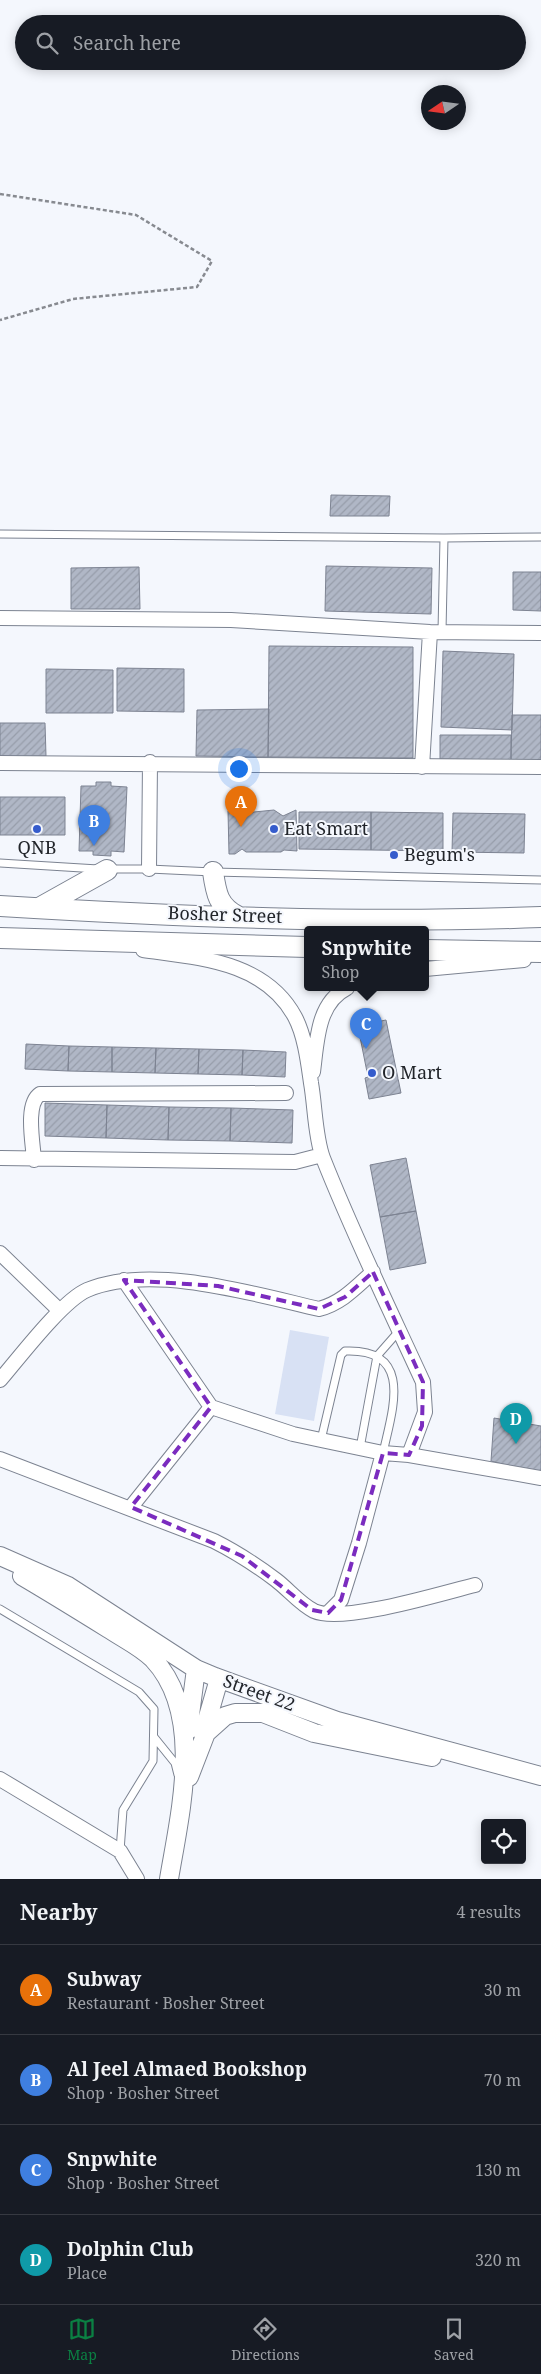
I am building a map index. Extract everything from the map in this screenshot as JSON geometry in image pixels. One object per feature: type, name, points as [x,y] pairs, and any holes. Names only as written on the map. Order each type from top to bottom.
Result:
[{"type":"main road","points":[[39,908],[107,870]]},
{"type":"main road","points":[[212,872],[220,904],[229,912],[239,917]]},
{"type":"main road","name":"Bosher Street","points":[[0,906],[239,917],[475,920],[541,917]]},
{"type":"main road","name":"Bosher Street","points":[[0,938],[78,942],[304,947]]},
{"type":"main road","points":[[429,950],[541,952]]},
{"type":"street","points":[[0,618],[231,620],[436,632],[541,633]]},
{"type":"street","points":[[422,767],[436,632]]},
{"type":"street","points":[[149,869],[150,762]]},
{"type":"street","points":[[0,763],[150,762],[422,767],[541,767]]},
{"type":"street","points":[[78,942],[216,960],[250,973],[273,990],[295,1017],[301,1030],[322,1155],[423,1382],[425,1397],[422,1426],[409,1455]]},
{"type":"street","points":[[429,969],[541,958]]},
{"type":"street","points":[[311,1082],[319,1025],[328,1004],[343,991]]},
{"type":"street","points":[[34,1160],[31,1106],[34,1098],[40,1094],[286,1093]]},
{"type":"street","points":[[0,1158],[34,1160],[294,1162],[322,1155]]},
{"type":"street","points":[[0,1252],[60,1311]]},
{"type":"street","points":[[0,1380],[60,1311],[86,1291],[124,1280],[170,1281],[218,1286],[319,1309],[334,1305],[373,1272]]},
{"type":"street","points":[[124,1280],[211,1407],[293,1434],[383,1453],[409,1455],[541,1478]]},
{"type":"street","points":[[130,1508],[211,1407]]},
{"type":"street","points":[[328,1613],[341,1600],[359,1543],[383,1453]]},
{"type":"street","points":[[0,1458],[214,1541],[235,1552],[276,1580],[312,1610],[339,1615],[351,1614],[475,1585]]},
{"type":"street","name":"Street 22","points":[[0,1556],[68,1586],[196,1669],[220,1679],[337,1721],[535,1774]]},
{"type":"street","points":[[0,1563],[142,1650],[153,1659],[174,1691],[181,1722],[184,1755]]},
{"type":"street","points":[[169,1879],[183,1794],[184,1755],[196,1669]]},
{"type":"street","points":[[183,1794],[220,1679]]},
{"type":"street","points":[[200,1744],[210,1728],[225,1716],[256,1713],[314,1732],[355,1742],[407,1753],[535,1774]]},
{"type":"street","points":[[0,1779],[120,1851],[137,1879]]},
{"type":"lane","points":[[0,534],[541,538]]},
{"type":"lane","points":[[436,632],[444,538]]},
{"type":"lane","points":[[0,863],[107,870],[149,869],[541,880]]},
{"type":"lane","points":[[360,1448],[377,1356],[399,1330]]},
{"type":"lane","points":[[322,1440],[341,1355],[345,1351],[353,1350],[377,1356],[394,1379],[396,1393],[383,1453]]},
{"type":"lane","points":[[0,1609],[139,1692],[154,1709],[153,1761],[123,1810],[120,1851]]},
{"type":"lane","points":[[154,1737],[175,1762],[183,1794]]},
{"type":"path","points":[[0,194],[136,215],[212,261],[197,287],[73,299],[0,320]]},
{"type":"highlighted area","points":[[373,1272],[423,1382],[422,1426],[409,1455],[383,1453],[341,1600],[328,1613],[312,1610],[242,1556],[131,1507],[211,1407],[124,1280],[218,1286],[319,1309],[345,1297]]},
{"type":"shaded area","points":[[290,1330],[329,1337],[314,1421],[275,1414]]},
{"type":"building","points":[[331,495],[390,496],[389,516],[330,516]]},
{"type":"building","points":[[326,566],[432,568],[431,614],[325,611]]},
{"type":"building","points":[[139,567],[140,609],[71,609],[71,568]]},
{"type":"building","points":[[513,572],[541,572],[541,611],[513,610]]},
{"type":"building","points":[[269,646],[413,647],[413,758],[268,757]]},
{"type":"building","points":[[443,651],[514,654],[512,730],[441,727]]},
{"type":"building","points":[[117,668],[184,669],[184,712],[117,711]]},
{"type":"building","points":[[46,669],[113,670],[113,713],[46,713]]},
{"type":"building","points":[[269,709],[268,757],[196,756],[197,710]]},
{"type":"building","points":[[512,715],[541,715],[541,760],[511,760]]},
{"type":"building","points":[[0,723],[45,723],[46,756],[0,757]]},
{"type":"building","points":[[440,735],[511,735],[511,760],[440,759]]},
{"type":"building","points":[[96,782],[111,782],[111,786],[127,787],[124,852],[111,851],[111,856],[93,855],[93,851],[79,851],[81,786],[96,786]]},
{"type":"building","points":[[0,797],[65,797],[65,835],[0,835]]},
{"type":"building","points":[[274,810],[283,816],[296,810],[297,851],[246,852],[242,849],[235,854],[229,854],[228,811],[235,811],[246,816],[254,812]]},
{"type":"building","points":[[299,812],[371,812],[371,850],[299,849]]},
{"type":"building","points":[[371,812],[443,813],[443,851],[371,850]]},
{"type":"building","points":[[453,813],[525,814],[524,853],[452,852]]},
{"type":"building","points":[[368,1020],[371,1023],[386,1020],[401,1093],[369,1099],[365,1078],[368,1077],[357,1022]]},
{"type":"building","points":[[26,1044],[69,1046],[68,1071],[25,1069]]},
{"type":"building","points":[[69,1046],[112,1047],[112,1072],[68,1071]]},
{"type":"building","points":[[112,1047],[156,1048],[155,1073],[112,1072]]},
{"type":"building","points":[[156,1048],[199,1049],[198,1074],[155,1073]]},
{"type":"building","points":[[199,1049],[243,1050],[242,1075],[198,1074]]},
{"type":"building","points":[[243,1050],[286,1052],[285,1077],[242,1075]]},
{"type":"building","points":[[45,1103],[107,1105],[106,1138],[45,1136]]},
{"type":"building","points":[[107,1105],[169,1107],[168,1140],[106,1138]]},
{"type":"building","points":[[169,1107],[231,1108],[230,1141],[168,1140]]},
{"type":"building","points":[[231,1108],[293,1110],[292,1143],[230,1141]]},
{"type":"building","points":[[406,1158],[416,1211],[380,1217],[370,1165]]},
{"type":"building","points":[[416,1211],[426,1263],[390,1270],[380,1217]]},
{"type":"building","points":[[494,1418],[541,1426],[541,1474],[491,1461]]},
{"type":"place","name":"Subway","points":[[241,827]]},
{"type":"place","name":"QNB","points":[[37,829]]},
{"type":"place","name":"Eat Smart","points":[[274,829]]},
{"type":"place","name":"Al Jeel Almaed Bookshop","points":[[94,846]]},
{"type":"place","name":"Begum's","points":[[394,855]]},
{"type":"place","name":"Snpwhite","points":[[366,1049]]},
{"type":"place","name":"O Mart","points":[[372,1073]]},
{"type":"place","name":"Dolphin Club","points":[[516,1444]]}]
